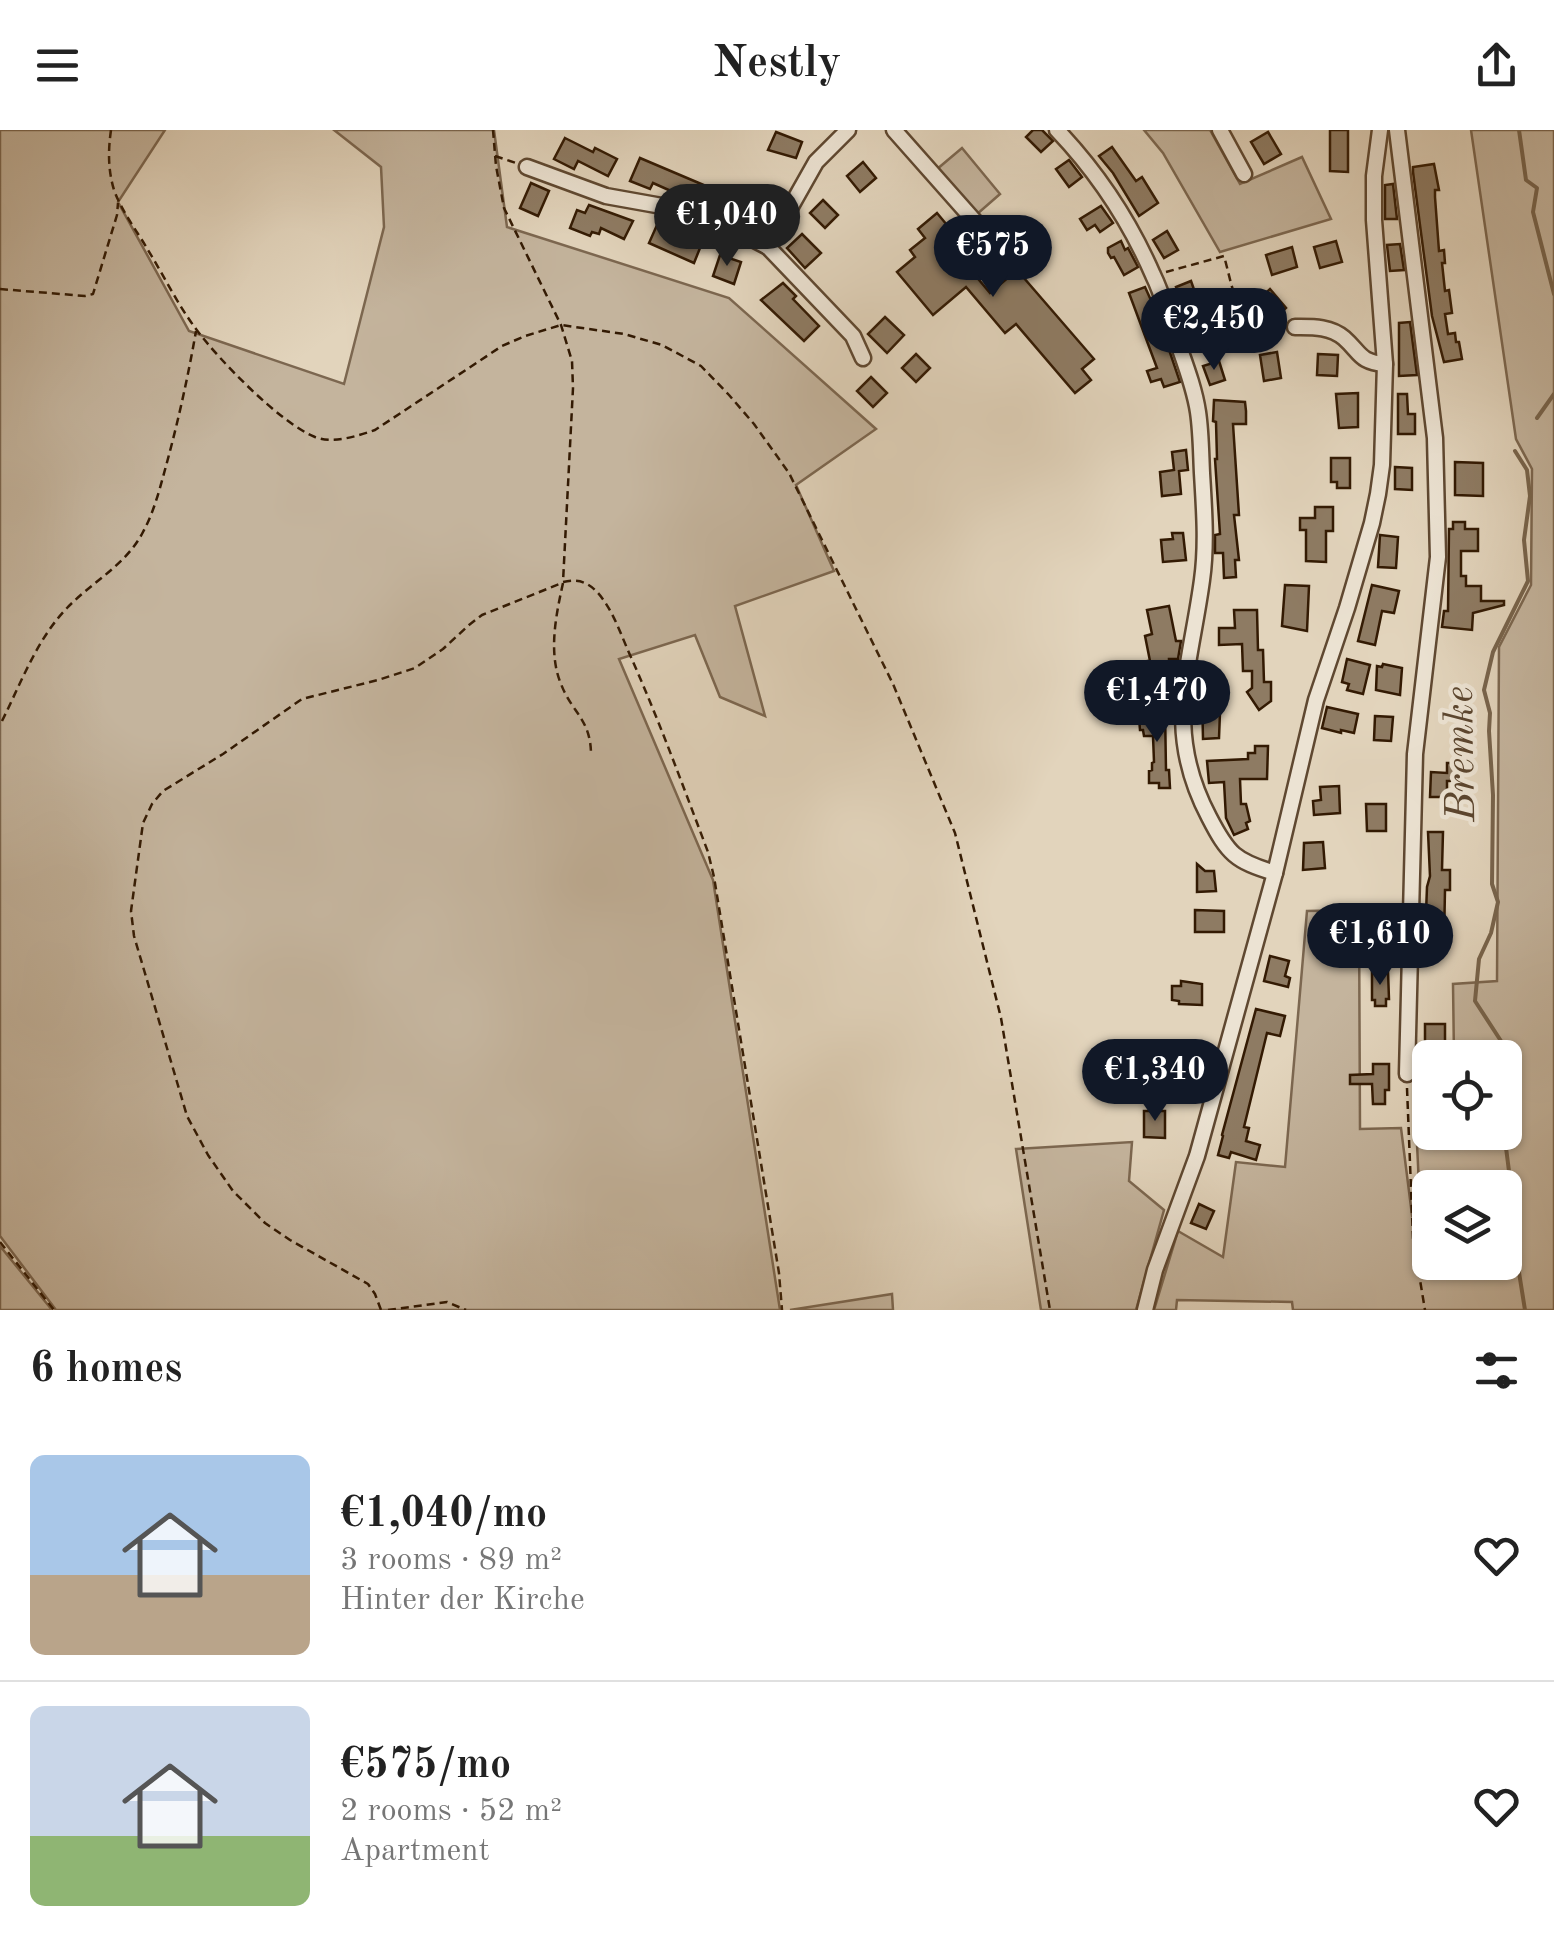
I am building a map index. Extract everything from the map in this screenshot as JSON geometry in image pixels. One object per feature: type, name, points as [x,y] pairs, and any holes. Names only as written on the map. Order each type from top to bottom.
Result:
[{"type":"street","points":[[894,130],[1002,252]]},
{"type":"street","points":[[1056,130],[1083,157],[1119,211],[1154,276],[1192,385],[1199,416],[1205,536],[1203,578],[1182,721],[1185,755],[1198,796],[1219,836],[1244,863],[1275,873]]},
{"type":"street","points":[[1220,130],[1244,174]]},
{"type":"street","points":[[1144,1310],[1198,1156],[1275,873],[1316,700],[1372,523],[1382,465],[1385,364],[1374,220],[1380,130]]},
{"type":"street","points":[[1398,130],[1435,438],[1438,558],[1416,754],[1407,1074]]},
{"type":"street","points":[[768,247],[816,162],[839,132]]},
{"type":"street","points":[[527,166],[606,196],[673,208],[722,223],[768,247],[853,336],[863,358]]},
{"type":"street","points":[[1295,327],[1330,330],[1344,338],[1364,360],[1385,364]]},
{"type":"path","points":[[112,130],[108,150],[118,202],[197,329],[255,394],[316,438],[336,440],[375,430],[502,346],[560,325],[662,344],[700,366],[754,424],[789,474],[893,684],[955,833],[1001,1018],[1050,1310]]},
{"type":"path","points":[[493,130],[504,208],[560,325],[572,362],[563,582],[554,640],[561,686],[584,720],[592,755]]},
{"type":"path","points":[[495,156],[527,166]]},
{"type":"path","points":[[0,289],[94,294],[118,202]]},
{"type":"path","points":[[1154,276],[1224,256],[1238,302],[1252,322],[1265,329],[1295,327]]},
{"type":"path","points":[[2,721],[54,623],[119,563],[143,532],[158,496],[177,427],[197,329]]},
{"type":"path","points":[[381,1310],[368,1284],[290,1240],[233,1191],[187,1116],[134,936],[131,911],[143,823],[163,791],[302,700],[415,668],[444,649],[482,615],[576,580],[591,586],[612,615],[708,852],[782,1310]]},
{"type":"path","points":[[1407,1074],[1412,1238],[1424,1310]]},
{"type":"path","points":[[0,1242],[54,1310]]},
{"type":"path","points":[[388,1310],[447,1302],[466,1310]]},
{"type":"shaded area","points":[[0,130],[165,130],[118,202],[189,331],[344,384],[384,227],[381,167],[334,130],[494,130],[507,227],[729,298],[876,429],[796,485],[834,571],[735,606],[765,716],[720,697],[695,635],[619,659],[713,880],[780,1310],[56,1310],[0,1236]]},
{"type":"shaded area","points":[[1144,130],[1210,130],[1240,184],[1302,157],[1331,219],[1220,252],[1163,153]]},
{"type":"shaded area","points":[[1471,130],[1554,130],[1554,1310],[1293,1310],[1292,1302],[1177,1300],[1176,1310],[1154,1310],[1178,1231],[1223,1257],[1236,1162],[1285,1167],[1307,911],[1359,910],[1360,1129],[1401,1128],[1412,1215],[1412,1280],[1522,1280],[1522,1170],[1418,1170],[1417,1150],[1522,1150],[1522,1040],[1454,1040],[1453,984],[1497,981],[1499,647],[1531,585],[1532,469],[1516,439]]},
{"type":"shaded area","points":[[962,148],[1000,194],[976,215],[936,170]]},
{"type":"shaded area","points":[[1132,1142],[1129,1181],[1164,1210],[1136,1310],[1041,1310],[1016,1149]]},
{"type":"shaded area","points":[[0,1246],[48,1305],[52,1310],[0,1310]]},
{"type":"shaded area","points":[[892,1294],[893,1310],[790,1310]]},
{"type":"building","points":[[1033,130],[1042,130],[1053,141],[1041,152],[1026,137]]},
{"type":"building","points":[[1330,130],[1348,130],[1348,172],[1330,171]]},
{"type":"building","points":[[776,132],[802,142],[796,158],[768,150]]},
{"type":"building","points":[[1268,132],[1281,154],[1264,164],[1251,142]]},
{"type":"building","points":[[565,138],[617,159],[608,176],[578,161],[574,169],[554,159]]},
{"type":"building","points":[[1112,147],[1136,181],[1142,177],[1158,203],[1139,216],[1099,156]]},
{"type":"building","points":[[640,158],[751,202],[755,195],[775,208],[762,229],[728,208],[726,212],[653,183],[650,189],[630,181]]},
{"type":"building","points":[[1069,160],[1082,177],[1069,187],[1056,169]]},
{"type":"building","points":[[863,162],[876,178],[860,192],[847,176]]},
{"type":"building","points":[[1434,164],[1439,190],[1435,190],[1435,197],[1439,251],[1444,250],[1445,291],[1449,290],[1452,313],[1445,314],[1448,334],[1455,333],[1462,359],[1444,362],[1432,316],[1413,172],[1413,167]]},
{"type":"building","points":[[531,183],[549,191],[538,216],[520,208]]},
{"type":"building","points":[[1393,184],[1397,219],[1385,219],[1385,185]]},
{"type":"building","points":[[823,200],[838,215],[825,228],[810,213]]},
{"type":"building","points":[[589,205],[633,221],[624,239],[601,228],[599,234],[592,232],[590,236],[570,228],[577,210],[585,213]]},
{"type":"building","points":[[1101,206],[1113,223],[1100,232],[1095,225],[1087,230],[1080,219]]},
{"type":"building","points":[[937,213],[962,243],[954,250],[990,293],[1017,270],[1094,359],[1082,369],[1091,380],[1075,393],[1016,324],[1005,333],[966,287],[933,315],[897,272],[915,257],[910,250],[925,238],[918,229]]},
{"type":"building","points":[[657,225],[702,243],[694,263],[649,243]]},
{"type":"building","points":[[1167,231],[1178,250],[1164,258],[1153,240]]},
{"type":"building","points":[[802,234],[821,253],[805,268],[787,248]]},
{"type":"building","points":[[1121,241],[1138,267],[1124,275],[1108,253],[1108,248]]},
{"type":"building","points":[[1336,241],[1342,262],[1320,268],[1314,247]]},
{"type":"building","points":[[1400,244],[1404,270],[1390,271],[1387,245]]},
{"type":"building","points":[[1292,247],[1297,267],[1272,275],[1266,255]]},
{"type":"building","points":[[720,255],[741,262],[734,284],[713,276]]},
{"type":"building","points":[[1191,281],[1198,301],[1183,307],[1176,287]]},
{"type":"building","points":[[783,283],[819,326],[804,341],[761,300]]},
{"type":"building","points":[[1145,287],[1180,382],[1164,387],[1161,379],[1151,382],[1147,371],[1157,368],[1129,293]]},
{"type":"building","points":[[1270,289],[1286,308],[1271,322],[1254,304]]},
{"type":"building","points":[[885,317],[904,335],[887,353],[868,334]]},
{"type":"building","points":[[1205,322],[1212,341],[1196,346],[1190,327]]},
{"type":"building","points":[[1410,322],[1417,375],[1399,376],[1399,323]]},
{"type":"building","points":[[1277,352],[1281,378],[1264,381],[1260,355]]},
{"type":"building","points":[[916,354],[930,368],[916,382],[902,368]]},
{"type":"building","points":[[1318,354],[1338,355],[1337,376],[1317,375]]},
{"type":"building","points":[[1219,361],[1225,380],[1210,385],[1203,366]]},
{"type":"building","points":[[871,377],[887,393],[873,407],[857,391]]},
{"type":"building","points":[[1358,393],[1358,427],[1339,428],[1336,394]]},
{"type":"building","points":[[1398,394],[1407,394],[1408,414],[1415,414],[1415,434],[1398,434]]},
{"type":"building","points":[[1214,400],[1245,402],[1246,424],[1233,424],[1239,515],[1234,515],[1239,560],[1235,560],[1236,577],[1224,578],[1223,553],[1215,553],[1215,535],[1220,534]]},
{"type":"building","points":[[1186,450],[1188,470],[1179,471],[1181,494],[1162,496],[1160,472],[1174,470],[1172,452]]},
{"type":"building","points":[[1331,458],[1350,458],[1350,488],[1337,488],[1337,482],[1331,482]]},
{"type":"building","points":[[1455,462],[1483,463],[1483,496],[1455,495]]},
{"type":"building","points":[[1395,467],[1412,468],[1412,490],[1395,489]]},
{"type":"building","points":[[1315,507],[1333,507],[1333,531],[1326,531],[1326,562],[1306,561],[1306,530],[1300,530],[1300,518],[1315,518]]},
{"type":"building","points":[[1453,522],[1465,522],[1465,529],[1478,529],[1478,551],[1461,551],[1461,576],[1466,576],[1466,586],[1481,586],[1481,601],[1504,601],[1504,605],[1473,613],[1472,630],[1442,627],[1444,611],[1448,611],[1449,529],[1453,529]]},
{"type":"building","points":[[1172,533],[1183,533],[1186,560],[1163,562],[1161,540],[1173,539]]},
{"type":"building","points":[[1380,535],[1398,537],[1396,568],[1378,567]]},
{"type":"building","points":[[1285,585],[1309,586],[1307,631],[1282,626]]},
{"type":"building","points":[[1372,585],[1399,591],[1394,613],[1382,611],[1375,645],[1358,641]]},
{"type":"building","points":[[1169,606],[1176,641],[1181,641],[1178,659],[1169,659],[1170,687],[1136,688],[1135,671],[1148,671],[1150,661],[1145,636],[1152,634],[1147,610]]},
{"type":"building","points":[[1234,610],[1257,610],[1264,682],[1271,682],[1271,701],[1259,710],[1247,692],[1252,688],[1252,671],[1243,671],[1242,644],[1219,645],[1219,628],[1235,628]]},
{"type":"building","points":[[1347,659],[1370,665],[1363,694],[1347,690],[1349,684],[1342,682]]},
{"type":"building","points":[[1377,666],[1402,668],[1400,695],[1376,690]]},
{"type":"building","points":[[1215,690],[1220,712],[1219,738],[1203,739],[1202,694]]},
{"type":"building","points":[[1155,705],[1165,709],[1170,788],[1149,783],[1154,762],[1153,736],[1144,736],[1139,718],[1144,718],[1144,710],[1153,711]]},
{"type":"building","points":[[1327,707],[1358,714],[1354,733],[1322,728]]},
{"type":"building","points":[[1375,716],[1393,717],[1391,741],[1374,740]]},
{"type":"building","points":[[1255,746],[1268,746],[1267,779],[1240,779],[1241,804],[1246,804],[1250,821],[1246,823],[1248,829],[1234,835],[1226,818],[1224,782],[1209,783],[1207,761],[1248,759],[1248,753],[1255,753]]},
{"type":"building","points":[[1447,763],[1461,763],[1461,781],[1447,781],[1447,797],[1430,797],[1431,772],[1447,773]]},
{"type":"building","points":[[1339,786],[1340,813],[1314,815],[1313,801],[1321,800],[1320,787]]},
{"type":"building","points":[[1366,804],[1386,804],[1386,831],[1367,831]]},
{"type":"building","points":[[1428,832],[1443,832],[1442,870],[1450,870],[1450,890],[1445,890],[1444,940],[1425,939],[1430,876]]},
{"type":"building","points":[[1323,842],[1325,868],[1303,870],[1304,843]]},
{"type":"building","points":[[1197,864],[1205,871],[1214,871],[1216,891],[1197,892]]},
{"type":"building","points":[[1195,910],[1224,911],[1224,932],[1195,932]]},
{"type":"building","points":[[1371,918],[1388,918],[1387,941],[1376,942],[1376,936],[1371,936]]},
{"type":"building","points":[[1270,956],[1289,961],[1285,976],[1290,978],[1288,987],[1264,981]]},
{"type":"building","points":[[1372,971],[1388,971],[1386,1006],[1375,1006],[1372,1000]]},
{"type":"building","points":[[1181,981],[1202,984],[1202,1005],[1172,1000],[1172,986],[1181,986]]},
{"type":"building","points":[[1256,1009],[1285,1016],[1280,1036],[1267,1033],[1244,1127],[1249,1128],[1246,1141],[1260,1145],[1256,1160],[1231,1152],[1229,1158],[1218,1155]]},
{"type":"building","points":[[1425,1024],[1445,1024],[1445,1040],[1425,1040]]},
{"type":"building","points":[[1373,1064],[1389,1064],[1385,1104],[1373,1104],[1372,1084],[1350,1084],[1350,1075],[1373,1074]]},
{"type":"building","points":[[1144,1111],[1165,1111],[1165,1138],[1144,1137]]},
{"type":"building","points":[[1199,1204],[1214,1211],[1206,1229],[1191,1223]]},
{"type":"waterway","name":"Bremke","points":[[1519,130],[1526,180],[1537,188],[1533,212],[1554,294]]},
{"type":"waterway","name":"Bremke","points":[[1537,418],[1554,394]]},
{"type":"waterway","name":"Bremke","points":[[1500,1040],[1475,1001],[1479,959],[1491,933],[1498,902],[1492,884],[1490,713],[1484,690],[1493,652],[1528,581],[1524,540],[1530,496],[1527,470],[1515,451]]},
{"type":"waterway","name":"Bremke","points":[[1506,1150],[1509,1170]]},
{"type":"waterway","name":"Bremke","points":[[1520,1280],[1525,1310]]}]
